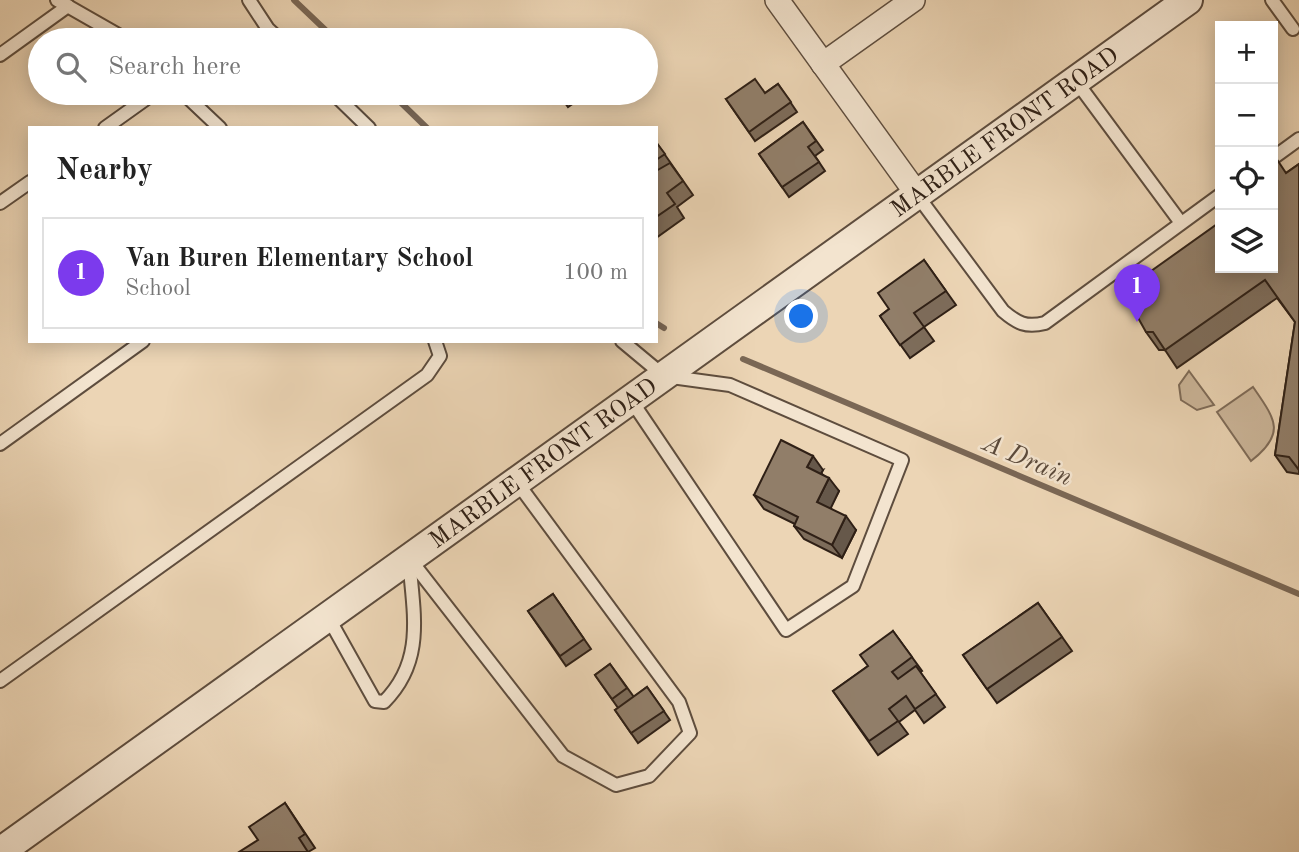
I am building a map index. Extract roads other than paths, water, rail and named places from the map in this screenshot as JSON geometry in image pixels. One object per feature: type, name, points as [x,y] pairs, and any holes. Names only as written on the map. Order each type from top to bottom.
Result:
[{"type":"street","points":[[777,0],[917,194]]},
{"type":"street","points":[[823,64],[913,0]]},
{"type":"street","name":"MARBLE FRONT ROAD","points":[[0,852],[1188,0]]},
{"type":"lane","points":[[249,0],[271,28]]},
{"type":"lane","points":[[1272,0],[1293,29]]},
{"type":"lane","points":[[33,28],[63,3],[106,28]]},
{"type":"lane","points":[[0,55],[28,32]]},
{"type":"lane","points":[[1075,81],[1181,223]]},
{"type":"lane","points":[[108,126],[137,105]]},
{"type":"lane","points":[[196,105],[218,126]]},
{"type":"lane","points":[[345,105],[367,126]]},
{"type":"lane","points":[[1278,154],[1299,139]]},
{"type":"lane","points":[[0,203],[28,183]]},
{"type":"lane","points":[[917,194],[1003,311],[1017,323],[1031,327],[1045,323],[1215,199]]},
{"type":"lane","points":[[0,444],[141,343]]},
{"type":"lane","points":[[0,681],[428,374],[440,356],[436,343]]},
{"type":"lane","points":[[624,343],[664,376],[730,385],[902,460],[853,586],[786,630],[631,400]]},
{"type":"lane","points":[[409,558],[563,756],[617,785],[649,776],[690,733],[679,702],[516,481]]},
{"type":"lane","points":[[328,617],[375,701],[384,702],[396,690],[410,666],[415,633],[409,558]]},
{"type":"waterway","name":"A Drain","points":[[294,0],[323,28]]},
{"type":"waterway","name":"A Drain","points":[[403,105],[425,126]]},
{"type":"waterway","name":"A Drain","points":[[658,324],[664,328]]},
{"type":"waterway","name":"A Drain","points":[[743,359],[1299,594]]},
{"type":"place","name":"Van Buren Elementary School","points":[[1137,322]]}]
